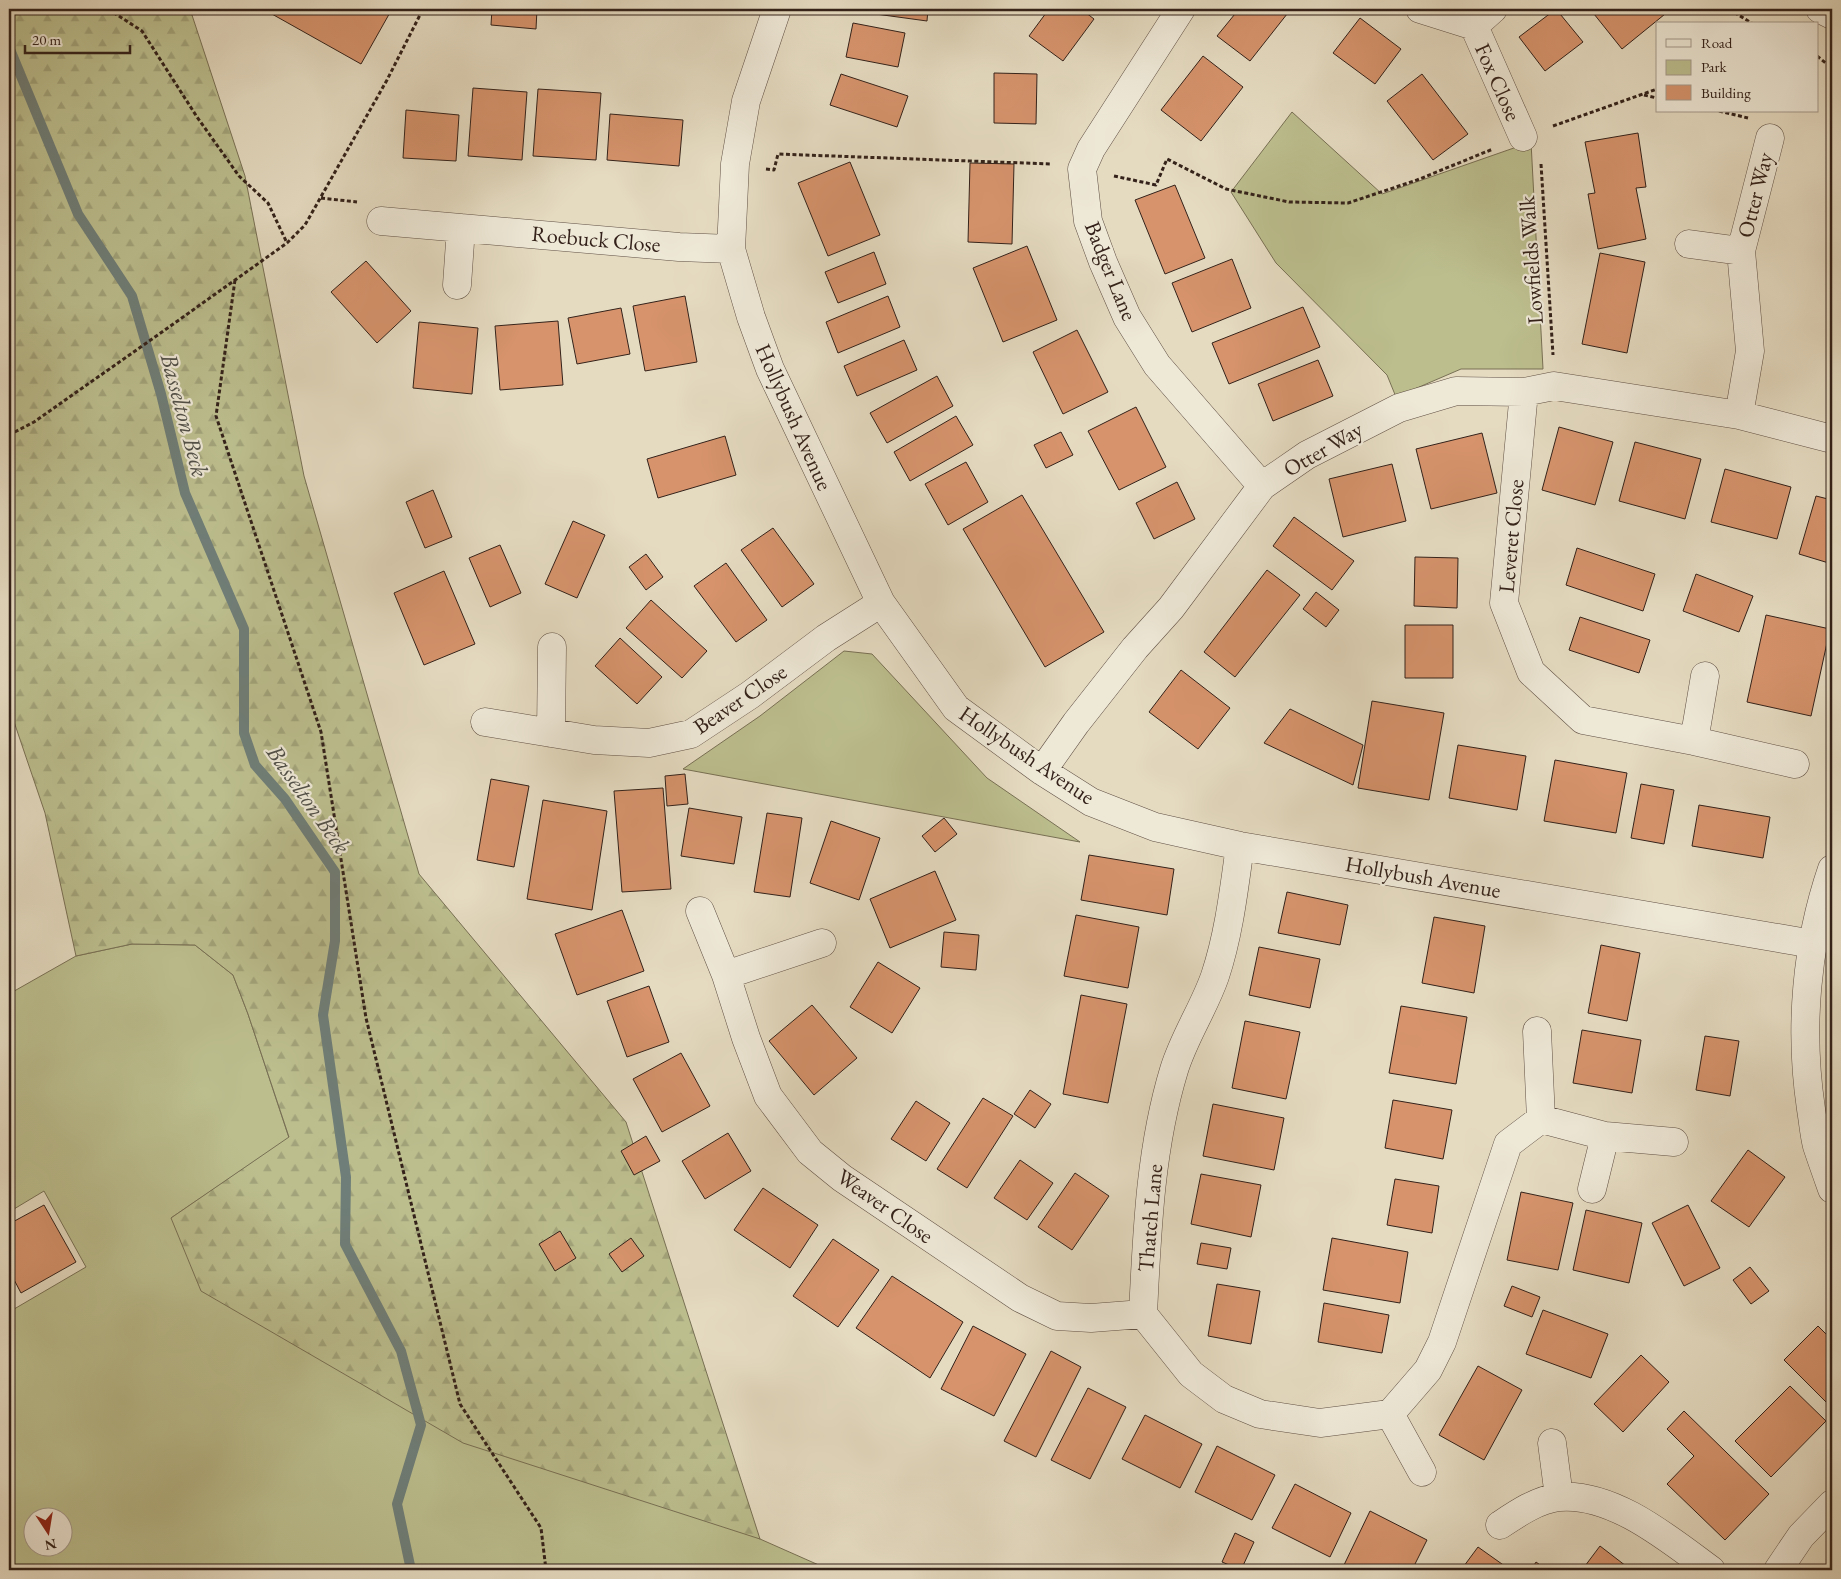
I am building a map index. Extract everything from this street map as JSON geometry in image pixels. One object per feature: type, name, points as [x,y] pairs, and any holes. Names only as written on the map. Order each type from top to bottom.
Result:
[{"type":"street","name":"Hollybush Avenue","points":[[777,9],[746,101],[735,164],[731,249],[751,317],[770,369],[881,603],[956,708],[1042,771],[1091,802],[1155,827],[1240,846],[1813,944]]},
{"type":"street","points":[[1082,169],[1091,149],[1181,9]]},
{"type":"street","name":"Fox Close","points":[[1420,9],[1484,17],[1531,134]]},
{"type":"street","points":[[1820,9],[1832,15]]},
{"type":"street","name":"Otter Way","points":[[1739,416],[1750,351],[1741,251],[1762,129]]},
{"type":"street","name":"Badger Lane","points":[[1082,169],[1088,221],[1102,262],[1127,317],[1157,365],[1262,486]]},
{"type":"street","name":"Roebuck Close","points":[[381,221],[678,247],[731,249]]},
{"type":"street","points":[[457,285],[461,228]]},
{"type":"street","name":"Otter Way","points":[[1689,244],[1741,251]]},
{"type":"street","name":"Otter Way","points":[[1042,771],[1076,723],[1135,648],[1171,608],[1262,486],[1307,455],[1399,408],[1456,391],[1524,392],[1554,386],[1739,416],[1832,439]]},
{"type":"street","name":"Leveret Close","points":[[1524,392],[1504,603],[1531,672],[1582,720],[1694,741],[1795,764]]},
{"type":"street","name":"Beaver Close","points":[[485,722],[594,740],[649,743],[690,734],[750,696],[826,638],[881,603]]},
{"type":"street","points":[[551,733],[552,648]]},
{"type":"street","points":[[1694,741],[1704,676]]},
{"type":"street","name":"Thatch Lane","points":[[1143,1314],[1147,1232],[1157,1136],[1174,1068],[1215,977],[1231,906],[1240,846]]},
{"type":"street","points":[[1832,869],[1821,902],[1813,944],[1805,1010],[1805,1070],[1817,1145],[1832,1190]]},
{"type":"street","name":"Weaver Close","points":[[700,911],[726,975],[746,1038],[768,1096],[810,1152],[842,1178],[1020,1298],[1057,1316],[1091,1318],[1143,1314]]},
{"type":"street","points":[[726,975],[822,943]]},
{"type":"street","points":[[1538,1031],[1541,1119]]},
{"type":"street","points":[[1143,1314],[1190,1374],[1224,1399],[1260,1414],[1320,1423],[1390,1414],[1428,1370],[1442,1342],[1508,1144],[1541,1119]]},
{"type":"street","points":[[1541,1119],[1604,1136],[1674,1142]]},
{"type":"street","points":[[1592,1189],[1604,1136]]},
{"type":"street","points":[[1390,1414],[1422,1472]]},
{"type":"street","points":[[1552,1443],[1559,1497]]},
{"type":"street","points":[[1500,1525],[1524,1508],[1559,1497],[1599,1501],[1645,1523],[1712,1570]]},
{"type":"street","points":[[1778,1570],[1801,1536],[1832,1504]]},
{"type":"path","points":[[108,9],[142,31],[197,117],[239,176],[268,203],[287,243]]},
{"type":"path","points":[[9,435],[34,422],[162,332],[287,243],[305,225],[387,80],[423,9]]},
{"type":"path","points":[[1729,9],[1750,22]]},
{"type":"path","points":[[1818,57],[1832,68]]},
{"type":"path","points":[[735,164],[774,170],[778,154],[1060,164],[1156,185],[1167,159],[1226,189],[1288,202],[1348,203],[1417,180],[1531,134],[1656,89]]},
{"type":"path","points":[[1643,95],[1656,98]]},
{"type":"path","points":[[1721,112],[1762,129]]},
{"type":"path","name":"Lowfields Walk","points":[[1531,134],[1554,386]]},
{"type":"path","points":[[235,280],[216,416],[321,732],[366,1018],[460,1404],[541,1528],[546,1570]]},
{"type":"green space","points":[[9,9],[190,9],[245,176],[304,476],[419,874],[626,1122],[760,1539],[463,1443],[201,1291],[171,1218],[289,1137],[233,975],[195,945],[132,944],[76,956],[45,813],[9,707]]},
{"type":"green space","points":[[1292,112],[1382,194],[1531,142],[1543,369],[1461,369],[1396,397],[1387,375],[1276,263],[1231,192]]},
{"type":"green space","points":[[844,651],[872,654],[987,778],[1080,842],[683,769],[760,716]]},
{"type":"green space","points":[[132,944],[195,945],[233,975],[248,1014],[289,1138],[171,1218],[760,1539],[830,1570],[9,1570],[9,1312],[86,1267],[44,1191],[9,1212],[9,994],[76,956]]},
{"type":"building","points":[[263,9],[392,9],[361,64]]},
{"type":"building","points":[[492,9],[537,9],[536,29],[491,25]]},
{"type":"building","points":[[855,9],[928,9],[927,21],[854,11]]},
{"type":"building","points":[[1049,9],[1081,9],[1094,19],[1063,61],[1029,36]]},
{"type":"building","points":[[1239,9],[1291,9],[1250,61],[1217,36]]},
{"type":"building","points":[[1556,9],[1583,42],[1545,71],[1519,37]]},
{"type":"building","points":[[1590,9],[1668,9],[1670,10],[1622,49]]},
{"type":"building","points":[[1360,18],[1401,49],[1375,84],[1333,53]]},
{"type":"building","points":[[853,23],[905,33],[898,67],[846,57]]},
{"type":"building","points":[[1203,56],[1243,87],[1201,141],[1161,110]]},
{"type":"building","points":[[994,73],[1037,74],[1036,124],[994,123]]},
{"type":"building","points":[[841,74],[908,96],[897,127],[830,105]]},
{"type":"building","points":[[1422,74],[1468,134],[1433,160],[1387,101]]},
{"type":"building","points":[[473,88],[527,92],[522,160],[468,156]]},
{"type":"building","points":[[538,89],[601,93],[596,160],[533,156]]},
{"type":"building","points":[[406,110],[459,115],[456,161],[403,158]]},
{"type":"building","points":[[610,114],[683,120],[679,166],[607,160]]},
{"type":"building","points":[[1638,133],[1646,187],[1636,188],[1646,239],[1598,249],[1588,194],[1595,193],[1585,142]]},
{"type":"building","points":[[850,162],[880,235],[828,256],[798,183]]},
{"type":"building","points":[[970,163],[1014,164],[1012,244],[968,242]]},
{"type":"building","points":[[1175,185],[1205,258],[1165,274],[1135,200]]},
{"type":"building","points":[[1027,246],[1057,320],[1003,342],[973,268]]},
{"type":"building","points":[[874,252],[886,284],[838,303],[825,272]]},
{"type":"building","points":[[1600,253],[1645,262],[1627,353],[1582,344]]},
{"type":"building","points":[[1232,259],[1251,308],[1192,332],[1172,283]]},
{"type":"building","points":[[366,261],[411,311],[377,343],[331,292]]},
{"type":"building","points":[[685,296],[697,362],[645,371],[633,306]]},
{"type":"building","points":[[888,296],[900,327],[838,353],[826,322]]},
{"type":"building","points":[[1303,307],[1320,347],[1229,384],[1212,343]]},
{"type":"building","points":[[621,308],[630,354],[577,364],[568,318]]},
{"type":"building","points":[[558,321],[563,385],[500,390],[495,326]]},
{"type":"building","points":[[419,322],[478,328],[472,394],[413,388]]},
{"type":"building","points":[[1077,330],[1108,392],[1063,414],[1033,352]]},
{"type":"building","points":[[904,340],[917,370],[857,396],[844,366]]},
{"type":"building","points":[[1318,360],[1333,396],[1273,421],[1258,384]]},
{"type":"building","points":[[937,376],[953,406],[887,443],[870,413]]},
{"type":"building","points":[[1136,407],[1166,467],[1119,490],[1088,431]]},
{"type":"building","points":[[956,416],[973,445],[910,481],[894,452]]},
{"type":"building","points":[[1559,427],[1613,442],[1595,505],[1542,490]]},
{"type":"building","points":[[1061,432],[1073,455],[1046,468],[1034,445]]},
{"type":"building","points":[[1482,433],[1497,493],[1431,509],[1416,449]]},
{"type":"building","points":[[725,436],[736,475],[658,498],[647,459]]},
{"type":"building","points":[[1635,442],[1701,459],[1685,519],[1619,501]]},
{"type":"building","points":[[966,462],[988,502],[948,525],[925,484]]},
{"type":"building","points":[[1392,464],[1406,521],[1343,537],[1329,479]]},
{"type":"building","points":[[1725,469],[1791,487],[1777,539],[1711,522]]},
{"type":"building","points":[[1177,482],[1195,519],[1154,539],[1136,503]]},
{"type":"building","points":[[433,490],[452,537],[425,548],[406,502]]},
{"type":"building","points":[[1022,495],[1104,632],[1045,667],[963,529]]},
{"type":"building","points":[[1816,496],[1832,500],[1832,564],[1799,554]]},
{"type":"building","points":[[1294,517],[1354,561],[1332,590],[1273,546]]},
{"type":"building","points":[[573,521],[605,535],[577,598],[545,584]]},
{"type":"building","points":[[773,528],[814,584],[782,607],[741,550]]},
{"type":"building","points":[[500,545],[521,593],[490,607],[469,558]]},
{"type":"building","points":[[1577,548],[1655,574],[1643,611],[1566,585]]},
{"type":"building","points":[[646,554],[663,577],[646,590],[629,567]]},
{"type":"building","points":[[1415,557],[1458,558],[1457,608],[1414,606]]},
{"type":"building","points":[[726,563],[767,620],[736,642],[694,586]]},
{"type":"building","points":[[1267,570],[1300,595],[1235,677],[1204,652]]},
{"type":"building","points":[[444,571],[475,644],[424,665],[394,593]]},
{"type":"building","points":[[1696,574],[1753,596],[1739,632],[1683,611]]},
{"type":"building","points":[[1316,592],[1339,610],[1326,627],[1303,609]]},
{"type":"building","points":[[651,600],[707,651],[682,678],[626,628]]},
{"type":"building","points":[[1766,615],[1830,629],[1811,716],[1747,702]]},
{"type":"building","points":[[1580,617],[1650,640],[1639,673],[1569,650]]},
{"type":"building","points":[[1405,625],[1453,625],[1453,678],[1405,678]]},
{"type":"building","points":[[620,638],[662,677],[637,704],[595,666]]},
{"type":"building","points":[[1181,670],[1230,708],[1198,749],[1149,712]]},
{"type":"building","points":[[1372,701],[1444,713],[1429,800],[1358,788]]},
{"type":"building","points":[[1290,709],[1363,745],[1353,785],[1264,743]]},
{"type":"building","points":[[1458,745],[1526,756],[1517,810],[1449,798]]},
{"type":"building","points":[[1555,760],[1627,773],[1616,833],[1544,821]]},
{"type":"building","points":[[685,774],[688,804],[667,806],[665,776]]},
{"type":"building","points":[[491,779],[529,786],[514,867],[477,860]]},
{"type":"building","points":[[1641,784],[1674,790],[1664,844],[1631,838]]},
{"type":"building","points":[[663,788],[671,889],[622,892],[614,791]]},
{"type":"building","points":[[543,800],[607,811],[592,910],[527,899]]},
{"type":"building","points":[[1699,805],[1770,817],[1763,858],[1692,846]]},
{"type":"building","points":[[689,808],[742,817],[734,864],[681,856]]},
{"type":"building","points":[[767,813],[802,818],[790,897],[754,892]]},
{"type":"building","points":[[944,818],[957,834],[935,852],[922,836]]},
{"type":"building","points":[[831,821],[880,838],[859,900],[810,883]]},
{"type":"building","points":[[1089,855],[1174,869],[1167,915],[1081,900]]},
{"type":"building","points":[[935,871],[956,920],[890,948],[870,899]]},
{"type":"building","points":[[1287,892],[1348,905],[1340,945],[1278,933]]},
{"type":"building","points":[[622,910],[644,971],[577,995],[555,934]]},
{"type":"building","points":[[1076,915],[1139,927],[1128,988],[1064,976]]},
{"type":"building","points":[[1434,917],[1485,926],[1474,993],[1422,983]]},
{"type":"building","points":[[944,932],[979,935],[976,970],[941,967]]},
{"type":"building","points":[[1601,945],[1640,953],[1627,1021],[1588,1013]]},
{"type":"building","points":[[1259,947],[1320,959],[1310,1008],[1249,995]]},
{"type":"building","points":[[878,962],[920,988],[892,1033],[850,1007]]},
{"type":"building","points":[[649,986],[669,1042],[627,1057],[607,1001]]},
{"type":"building","points":[[1081,995],[1127,1004],[1108,1103],[1063,1094]]},
{"type":"building","points":[[812,1005],[857,1058],[814,1095],[769,1041]]},
{"type":"building","points":[[1401,1006],[1467,1017],[1456,1084],[1389,1073]]},
{"type":"building","points":[[1245,1021],[1300,1032],[1286,1099],[1232,1088]]},
{"type":"building","points":[[1582,1030],[1641,1040],[1632,1093],[1573,1083]]},
{"type":"building","points":[[1705,1036],[1739,1041],[1730,1096],[1696,1090]]},
{"type":"building","points":[[681,1053],[710,1106],[662,1132],[633,1079]]},
{"type":"building","points":[[1030,1090],[1051,1104],[1035,1128],[1014,1114]]},
{"type":"building","points":[[983,1098],[1013,1116],[967,1188],[937,1169]]},
{"type":"building","points":[[1393,1100],[1452,1110],[1443,1159],[1385,1148]]},
{"type":"building","points":[[916,1101],[950,1123],[926,1161],[891,1139]]},
{"type":"building","points":[[1213,1104],[1284,1118],[1274,1170],[1203,1156]]},
{"type":"building","points":[[728,1133],[751,1171],[705,1199],[682,1161]]},
{"type":"building","points":[[646,1136],[660,1161],[634,1175],[621,1151]]},
{"type":"building","points":[[1748,1150],[1785,1177],[1749,1227],[1711,1201]]},
{"type":"building","points":[[1020,1160],[1053,1183],[1027,1220],[994,1198]]},
{"type":"building","points":[[1075,1173],[1109,1196],[1072,1250],[1038,1227]]},
{"type":"building","points":[[1201,1174],[1261,1185],[1251,1237],[1191,1224]]},
{"type":"building","points":[[1395,1179],[1439,1186],[1432,1233],[1387,1225]]},
{"type":"building","points":[[763,1188],[818,1225],[790,1268],[734,1230]]},
{"type":"building","points":[[1521,1192],[1573,1203],[1558,1270],[1507,1260]]},
{"type":"building","points":[[44,1205],[76,1262],[21,1293],[9,1270],[9,1224]]},
{"type":"building","points":[[1688,1205],[1720,1268],[1684,1286],[1652,1223]]},
{"type":"building","points":[[1586,1210],[1642,1223],[1629,1283],[1573,1270]]},
{"type":"building","points":[[560,1231],[576,1258],[555,1271],[539,1244]]},
{"type":"building","points":[[631,1238],[644,1256],[622,1272],[609,1254]]},
{"type":"building","points":[[1332,1238],[1408,1252],[1400,1303],[1323,1290]]},
{"type":"building","points":[[833,1239],[879,1270],[838,1327],[793,1296]]},
{"type":"building","points":[[1201,1243],[1231,1248],[1227,1269],[1197,1264]]},
{"type":"building","points":[[1750,1267],[1769,1291],[1751,1304],[1733,1280]]},
{"type":"building","points":[[892,1276],[963,1322],[930,1378],[856,1328]]},
{"type":"building","points":[[1217,1284],[1260,1291],[1251,1344],[1208,1336]]},
{"type":"building","points":[[1512,1286],[1540,1297],[1532,1317],[1504,1306]]},
{"type":"building","points":[[1324,1303],[1389,1315],[1382,1353],[1318,1342]]},
{"type":"building","points":[[1543,1310],[1608,1334],[1591,1378],[1526,1354]]},
{"type":"building","points":[[973,1326],[1026,1354],[994,1416],[941,1389]]},
{"type":"building","points":[[1818,1326],[1832,1340],[1832,1408],[1784,1360]]},
{"type":"building","points":[[1051,1351],[1081,1367],[1036,1457],[1004,1441]]},
{"type":"building","points":[[1641,1355],[1669,1382],[1623,1432],[1594,1404]]},
{"type":"building","points":[[1478,1366],[1522,1390],[1484,1460],[1439,1435]]},
{"type":"building","points":[[1790,1386],[1826,1421],[1771,1477],[1735,1441]]},
{"type":"building","points":[[1088,1388],[1126,1407],[1090,1479],[1051,1460]]},
{"type":"building","points":[[1684,1411],[1769,1494],[1725,1540],[1667,1484],[1694,1456],[1667,1429]]},
{"type":"building","points":[[1145,1415],[1202,1444],[1180,1488],[1122,1459]]},
{"type":"building","points":[[1217,1446],[1275,1475],[1252,1520],[1195,1492]]},
{"type":"building","points":[[1295,1484],[1351,1513],[1330,1557],[1272,1528]]},
{"type":"building","points":[[1370,1511],[1427,1540],[1412,1570],[1355,1570],[1344,1565]]},
{"type":"building","points":[[1235,1533],[1254,1542],[1241,1570],[1222,1562]]},
{"type":"building","points":[[1600,1546],[1626,1566],[1622,1570],[1582,1570]]},
{"type":"building","points":[[1478,1547],[1509,1569],[1509,1570],[1461,1570]]},
{"type":"building","points":[[1536,1562],[1547,1570],[1531,1570]]},
{"type":"waterway","name":"Basselton Beck","points":[[9,47],[78,214],[132,296],[161,394],[185,493],[244,629],[244,733],[255,765],[285,799],[335,872],[335,941],[323,1015],[346,1177],[345,1244],[401,1351],[421,1425],[397,1504],[411,1570]]}]
